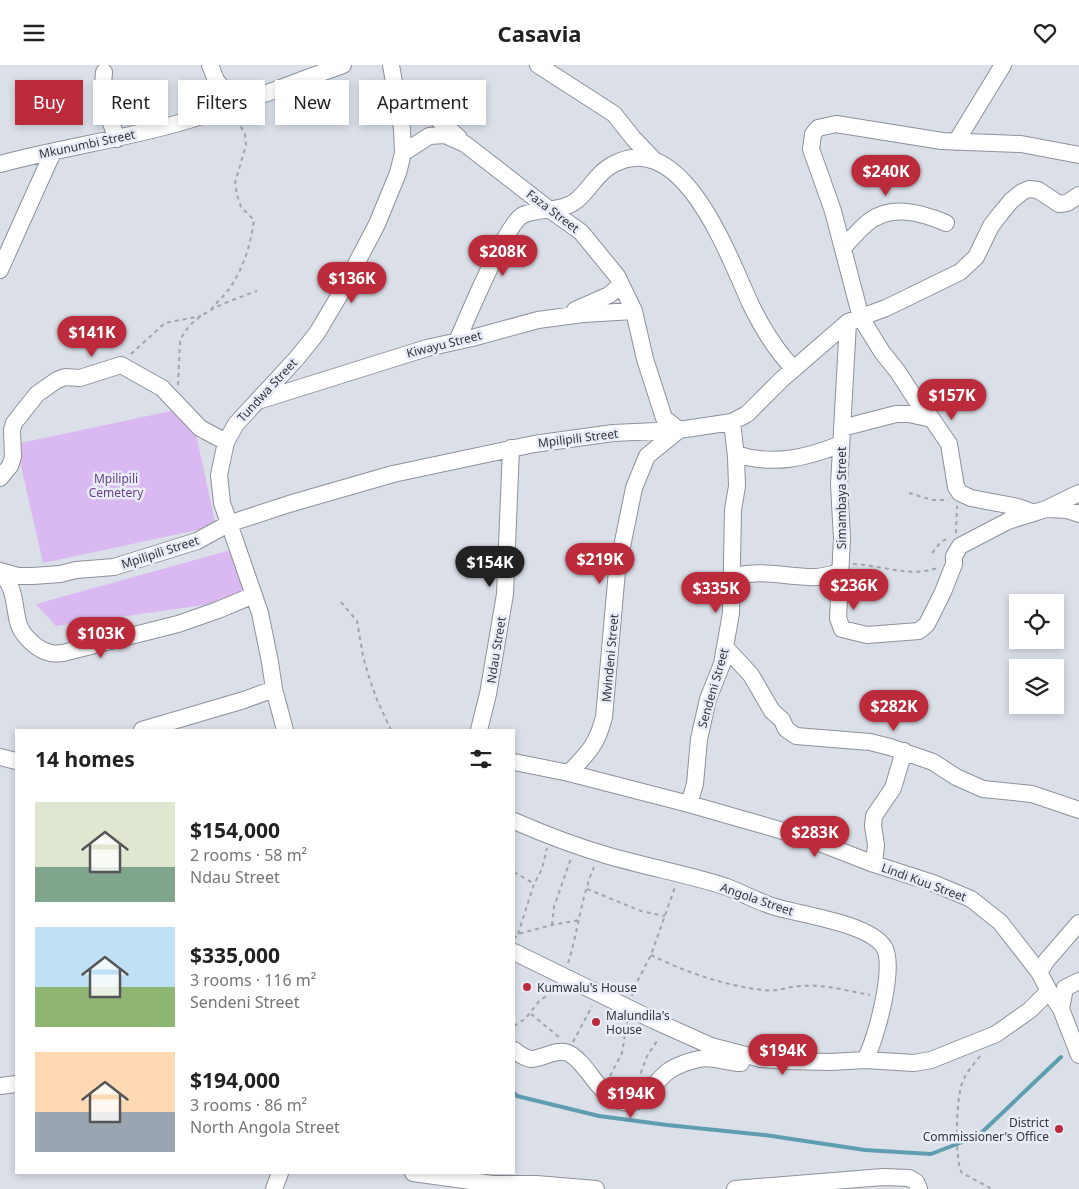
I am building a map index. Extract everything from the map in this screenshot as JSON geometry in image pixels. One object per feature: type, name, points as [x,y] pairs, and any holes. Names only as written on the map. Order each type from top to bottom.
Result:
[{"type":"street","points":[[210,65],[216,80]]},
{"type":"street","name":"Mkunumbi Street","points":[[265,93],[343,65]]},
{"type":"street","name":"Tundwa Street","points":[[391,65],[393,80]]},
{"type":"street","points":[[538,65],[614,114],[654,160],[679,177],[698,199],[718,231],[752,307],[771,341],[794,369]]},
{"type":"street","points":[[956,142],[1003,65]]},
{"type":"street","points":[[104,72],[102,99],[117,139]]},
{"type":"street","name":"Mkunumbi Street","points":[[0,163],[117,139],[178,123]]},
{"type":"street","points":[[1079,155],[1021,144],[956,142],[836,124],[818,128],[813,134],[811,149],[833,211],[843,248],[855,320],[898,372],[948,444],[958,495],[960,493],[971,498],[1040,511],[1067,510],[1079,514]]},
{"type":"street","name":"Tundwa Street","points":[[285,729],[274,689],[260,613],[228,524],[220,489],[219,475],[226,442],[236,424],[297,358],[317,333],[342,291],[377,224],[398,173],[403,153],[401,125]]},
{"type":"street","name":"Faza Street","points":[[445,125],[465,144],[581,232],[617,276],[634,311],[645,359],[664,418],[679,430]]},
{"type":"street","name":"Faza Street","points":[[403,153],[429,136],[445,135],[465,144]]},
{"type":"street","points":[[0,270],[53,152]]},
{"type":"street","points":[[457,341],[491,267],[516,220],[536,211],[550,210],[568,205],[577,200],[596,178],[612,165],[639,158],[654,160]]},
{"type":"street","name":"Mpilipili Street","points":[[0,571],[18,576],[33,576],[114,567],[197,541],[228,524],[289,503],[393,474],[511,448],[613,433],[679,430],[732,422],[747,414],[794,369],[855,320],[886,308],[960,272],[976,257],[1001,213],[1011,201],[1022,193],[1029,189],[1038,190],[1059,204],[1067,203],[1079,195]]},
{"type":"street","points":[[843,248],[876,216],[890,212],[915,212],[946,223]]},
{"type":"street","points":[[563,317],[609,295],[621,285]]},
{"type":"street","name":"Kiwayu Street","points":[[259,400],[427,348],[538,320],[583,313],[634,311]]},
{"type":"street","name":"Simambaya Street","points":[[855,320],[842,436],[839,485],[842,538],[838,617],[842,629],[867,635],[919,631],[927,624],[943,592],[954,564],[956,552]]},
{"type":"street","points":[[0,478],[10,467],[13,457],[12,430],[14,423],[37,394],[65,377],[80,377],[121,365],[162,388],[200,428],[226,442]]},
{"type":"street","points":[[736,454],[745,457],[783,461],[818,454],[842,436],[896,414],[909,414],[932,419]]},
{"type":"street","name":"Sendeni Street","points":[[689,804],[695,784],[699,739],[708,699],[722,664],[732,613],[731,577],[736,454],[732,422]]},
{"type":"street","name":"Mvindeni Street","points":[[569,773],[591,750],[601,732],[604,717],[617,571],[634,488],[647,456],[679,430]]},
{"type":"street","name":"Ndau Street","points":[[479,729],[488,694],[505,594],[511,448]]},
{"type":"street","points":[[956,552],[966,542],[1003,523],[1040,511],[1079,493]]},
{"type":"street","points":[[0,571],[13,589],[18,624],[26,637],[50,653],[63,653],[178,624],[254,595]]},
{"type":"street","points":[[731,577],[748,573],[770,573],[811,577],[825,576],[840,571]]},
{"type":"street","points":[[726,648],[751,675],[772,711],[782,720],[792,734],[796,736],[870,742],[904,751],[933,762],[956,777],[982,789],[1032,795],[1079,809]]},
{"type":"street","points":[[145,729],[244,700],[274,689]]},
{"type":"street","points":[[874,864],[876,845],[874,816],[893,788],[904,751]]},
{"type":"street","points":[[0,757],[15,761]]},
{"type":"street","name":"Lindi Kuu Street","points":[[515,762],[569,773],[689,804],[807,839],[932,883],[971,899],[1000,922],[1039,972],[1061,1009],[1079,1055]]},
{"type":"street","name":"Angola Street","points":[[515,821],[605,855],[726,887],[772,906],[853,927],[877,938],[885,948],[888,958],[884,998],[876,1035],[865,1060]]},
{"type":"street","points":[[1039,972],[1079,923]]},
{"type":"street","points":[[515,952],[710,1046],[761,1059],[818,1062],[865,1060],[914,1063],[931,1060],[996,1034],[1030,1011],[1049,991]]},
{"type":"street","points":[[1061,1009],[1065,988],[1079,981]]},
{"type":"street","points":[[515,1051],[531,1059],[569,1051],[603,1090],[612,1097],[629,1104],[638,1101],[670,1070],[693,1061],[707,1058],[739,1063],[761,1059]]},
{"type":"street","points":[[0,1086],[15,1084]]},
{"type":"street","points":[[274,1189],[280,1174]]},
{"type":"street","points":[[428,1174],[487,1178],[586,1189]]},
{"type":"street","points":[[735,1189],[884,1177],[909,1177],[916,1182],[919,1189]]},
{"type":"path","points":[[211,310],[236,279],[248,249],[254,220],[242,207],[235,183],[246,145],[240,125]]},
{"type":"path","points":[[178,403],[180,342],[185,332],[211,310],[231,299],[257,291]]},
{"type":"path","points":[[121,365],[165,323],[202,316]]},
{"type":"path","points":[[840,571],[852,564],[864,564],[896,571],[928,571],[940,567],[956,552],[958,495],[932,500],[909,493]]},
{"type":"path","points":[[932,553],[941,542],[956,532]]},
{"type":"path","points":[[341,602],[357,621],[368,674],[377,700],[391,729]]},
{"type":"path","points":[[515,938],[518,934],[534,883],[542,869],[550,836]]},
{"type":"path","points":[[552,925],[557,896],[573,854],[580,846]]},
{"type":"path","points":[[515,1025],[531,1014],[540,1000],[547,996],[563,976],[575,942],[586,889],[594,867],[600,857],[605,855]]},
{"type":"path","points":[[515,873],[534,883]]},
{"type":"path","points":[[603,1090],[622,1053],[629,1007],[635,986],[651,955],[680,875]]},
{"type":"path","points":[[586,889],[642,911],[665,916]]},
{"type":"path","points":[[518,934],[579,920]]},
{"type":"path","points":[[651,955],[693,973],[754,989],[780,991],[802,985],[841,989],[884,998]]},
{"type":"path","points":[[531,1014],[557,1034],[569,1051],[588,1012],[600,994]]},
{"type":"path","points":[[629,1104],[647,1056],[658,1040],[672,1029]]},
{"type":"path","points":[[982,1053],[969,1069],[959,1093],[958,1149],[962,1173],[992,1189]]},
{"type":"green space","name":"Mpilipili Cemetery","points":[[190,407],[216,526],[43,563],[16,444]]},
{"type":"green space","points":[[231,550],[246,599],[56,626],[36,604]]},
{"type":"waterway","points":[[515,1094],[599,1116],[765,1135],[865,1150],[931,1154],[978,1136],[1061,1057]]},
{"type":"place","name":"Kumwalu's House","points":[[527,987]]},
{"type":"place","name":"Malundila's House","points":[[596,1022]]},
{"type":"place","name":"District Commissioner's Office","points":[[1059,1129]]}]
